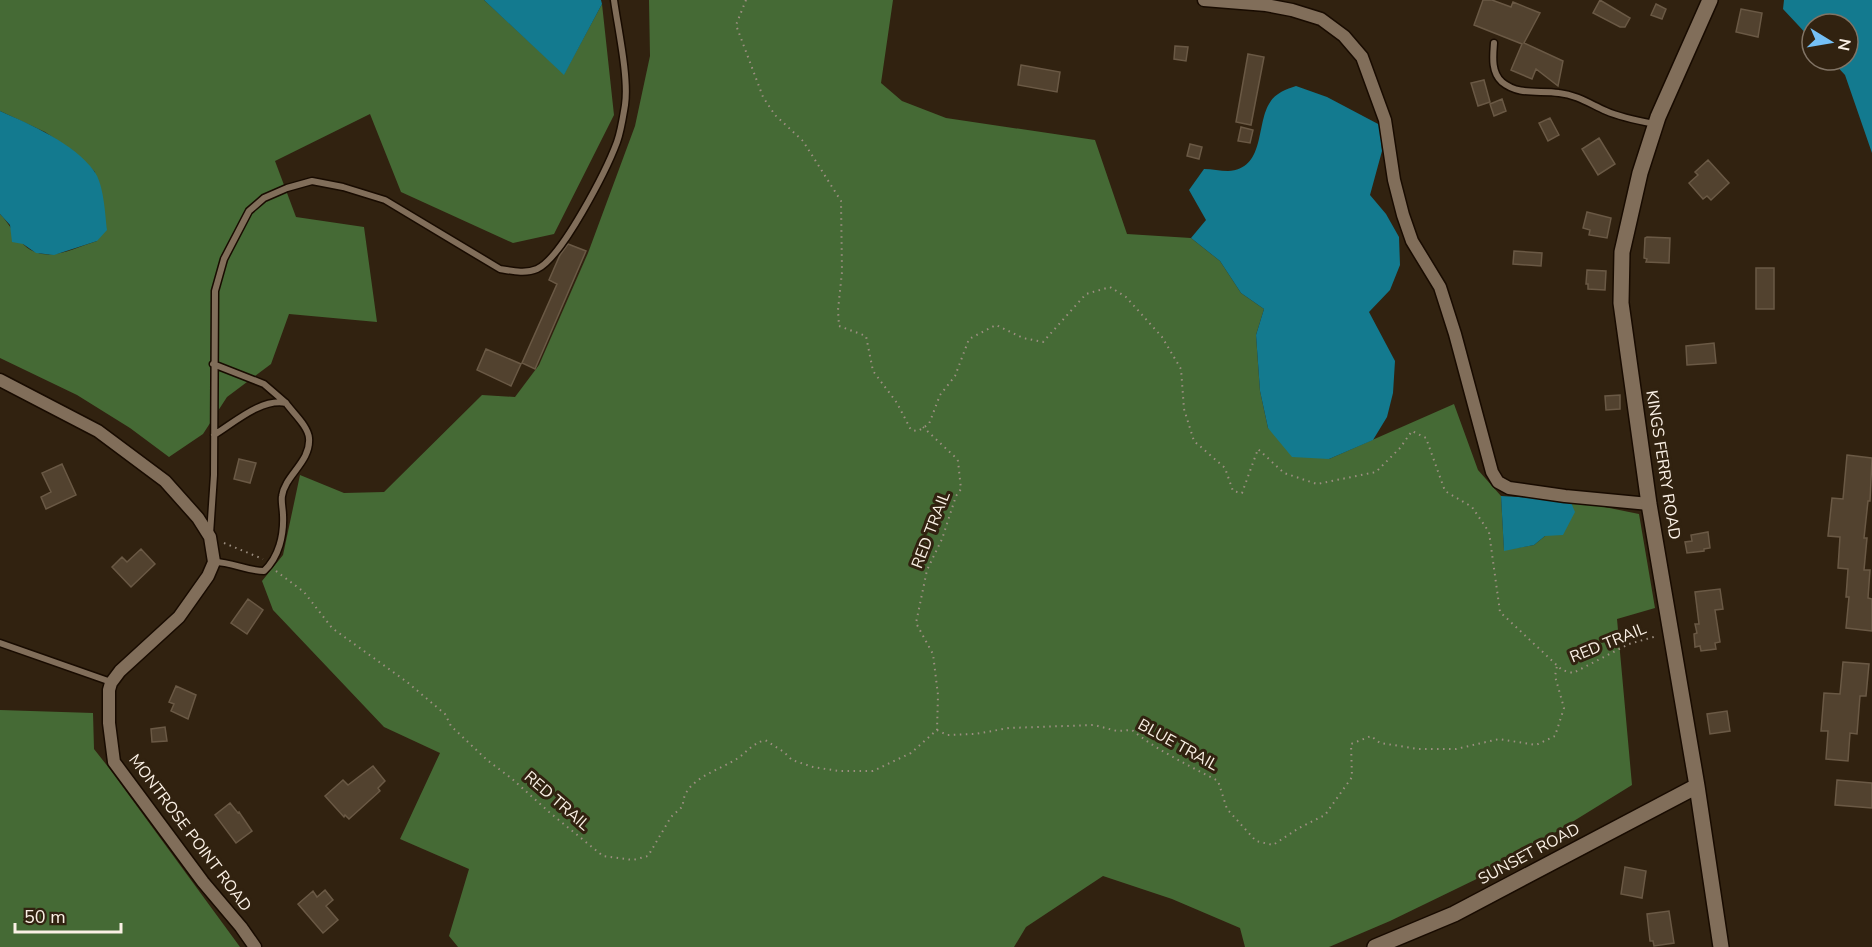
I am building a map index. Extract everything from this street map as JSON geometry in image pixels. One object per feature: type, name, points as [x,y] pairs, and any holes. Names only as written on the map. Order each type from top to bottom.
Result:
[{"type":"street","points":[[1204,0],[1266,5],[1292,10],[1321,20],[1344,36],[1362,57],[1385,120],[1394,180],[1403,215],[1412,241],[1440,287],[1492,472],[1498,482],[1509,488],[1649,504]]},
{"type":"street","name":"KINGS FERRY ROAD","points":[[1710,0],[1656,124],[1640,173],[1622,252],[1621,303],[1649,504],[1697,786],[1721,947]]},
{"type":"street","points":[[0,380],[98,430],[165,482],[198,518],[210,537],[214,562],[208,576],[179,617],[111,682]]},
{"type":"street","name":"MONTROSE POINT ROAD","points":[[111,682],[109,723],[114,762],[203,882],[255,947]]},
{"type":"street","name":"SUNSET ROAD","points":[[1375,947],[1454,914],[1697,786]]},
{"type":"lane","points":[[210,537],[214,435],[215,291],[224,259],[249,212],[264,198],[287,188],[312,182],[344,187],[385,200],[500,269],[519,272],[537,269],[556,254],[580,216],[617,141],[625,104],[624,69],[614,0]]},
{"type":"lane","points":[[1494,43],[1494,70],[1499,80],[1511,89],[1523,92],[1562,93],[1625,118],[1656,124]]},
{"type":"lane","points":[[213,364],[264,384],[286,403],[309,437],[307,453],[285,485],[281,498],[283,518],[279,549],[270,566],[264,571],[251,571],[229,562],[214,562]]},
{"type":"lane","points":[[214,435],[264,405],[277,402],[286,403]]},
{"type":"lane","points":[[0,643],[111,682]]},
{"type":"path","points":[[746,0],[736,25],[763,97],[775,115],[803,141],[841,201],[842,272],[838,310],[839,326],[866,336],[873,371],[897,403],[911,430],[918,431],[923,427]]},
{"type":"path","name":"RED TRAIL","points":[[210,537],[262,559],[304,591],[332,628],[415,688],[445,714],[451,726],[487,760],[512,778],[603,856],[633,860],[648,856],[671,817],[683,806],[682,799],[699,778],[737,759],[755,743],[765,740],[792,759],[813,766],[839,771],[873,771],[911,753],[937,730],[938,695],[933,654],[916,623],[927,570],[942,539],[956,496],[961,489],[958,461],[923,427],[929,424],[940,395],[955,376],[969,339],[996,325],[1023,338],[1043,342],[1086,294],[1110,287],[1126,297],[1162,337],[1182,369],[1184,409],[1194,441],[1225,468],[1233,491],[1242,493],[1258,449],[1284,473],[1317,484],[1376,472],[1400,448],[1412,431],[1426,438],[1446,491],[1472,507],[1489,532],[1500,612],[1562,670],[1574,673],[1629,644],[1671,633]]},
{"type":"path","name":"BLUE TRAIL","points":[[937,730],[947,735],[975,734],[1009,728],[1094,725],[1117,731],[1132,730],[1174,758],[1218,781],[1227,809],[1256,841],[1273,845],[1299,828],[1326,815],[1352,777],[1351,744],[1371,736],[1380,743],[1418,749],[1456,749],[1499,739],[1536,746],[1556,736],[1564,708],[1555,676],[1558,665]]},
{"type":"green space","points":[[0,0],[484,0],[564,74],[602,4],[614,115],[554,234],[513,243],[401,192],[370,114],[275,161],[296,217],[364,227],[377,322],[289,314],[271,364],[227,397],[203,434],[169,457],[130,428],[77,395],[0,358],[0,214],[24,245],[41,254],[69,251],[97,241],[95,172],[72,150],[45,132],[0,111]]},
{"type":"green space","points":[[649,0],[893,0],[881,83],[902,101],[946,118],[1095,140],[1127,234],[1191,238],[1220,261],[1241,293],[1264,309],[1256,335],[1260,391],[1268,428],[1329,459],[1454,404],[1478,470],[1501,496],[1504,550],[1534,545],[1545,536],[1570,500],[1639,514],[1655,608],[1617,619],[1632,785],[1491,872],[1390,921],[1329,947],[1245,947],[1240,928],[1172,899],[1103,876],[1026,927],[1014,947],[458,947],[449,936],[469,869],[400,839],[440,753],[384,727],[273,610],[262,581],[283,555],[300,475],[344,493],[384,492],[482,395],[515,397],[539,365],[588,253],[635,126],[650,56]]},
{"type":"green space","points":[[0,710],[93,713],[94,749],[240,947],[0,947]]},
{"type":"water","points":[[484,0],[601,0],[602,4],[564,75]]},
{"type":"water","points":[[1784,0],[1872,0],[1872,153],[1842,72],[1860,72],[1860,12],[1800,12],[1800,27],[1783,9]]},
{"type":"water","points":[[1296,86],[1327,97],[1380,125],[1382,151],[1370,195],[1386,214],[1399,237],[1400,265],[1390,290],[1369,312],[1395,361],[1393,393],[1387,417],[1373,440],[1329,459],[1292,457],[1268,428],[1260,391],[1256,335],[1264,309],[1241,293],[1220,261],[1191,238],[1206,220],[1189,190],[1204,169],[1228,171],[1248,163],[1258,145],[1265,113],[1271,100],[1281,92]]},
{"type":"water","points":[[0,111],[64,143],[94,171],[102,191],[107,230],[97,241],[54,255],[36,253],[23,244],[12,242],[10,225],[0,214]]},
{"type":"water","points":[[1501,496],[1570,500],[1575,512],[1563,535],[1545,536],[1534,545],[1504,551]]},
{"type":"building","points":[[1483,0],[1492,0],[1511,7],[1513,2],[1540,13],[1524,43],[1563,61],[1558,86],[1536,69],[1532,79],[1511,70],[1522,44],[1474,25]]},
{"type":"building","points":[[1600,0],[1630,18],[1625,27],[1620,27],[1593,13]]},
{"type":"building","points":[[1656,4],[1666,9],[1662,19],[1651,15]]},
{"type":"building","points":[[1741,9],[1762,13],[1758,37],[1736,32]]},
{"type":"building","points":[[1175,46],[1188,47],[1186,61],[1174,59]]},
{"type":"building","points":[[1248,54],[1264,57],[1251,125],[1236,122]]},
{"type":"building","points":[[1021,65],[1060,72],[1057,92],[1018,85]]},
{"type":"building","points":[[1484,80],[1490,102],[1478,106],[1471,83]]},
{"type":"building","points":[[1502,99],[1506,111],[1494,116],[1490,104]]},
{"type":"building","points":[[1550,118],[1559,135],[1548,141],[1539,123]]},
{"type":"building","points":[[1241,127],[1253,130],[1250,143],[1238,141]]},
{"type":"building","points":[[1599,138],[1615,164],[1598,175],[1582,149]]},
{"type":"building","points":[[1190,144],[1202,147],[1199,159],[1187,156]]},
{"type":"building","points":[[1708,160],[1729,183],[1711,200],[1707,196],[1703,199],[1689,183],[1698,175],[1695,172]]},
{"type":"building","points":[[1587,212],[1611,218],[1607,238],[1589,235],[1590,230],[1583,228]]},
{"type":"building","points":[[1645,238],[1670,238],[1669,263],[1646,262],[1647,259],[1644,258]]},
{"type":"building","points":[[568,244],[586,251],[535,369],[522,363],[557,284],[549,280],[560,255]]},
{"type":"building","points":[[1514,251],[1542,253],[1541,266],[1513,264]]},
{"type":"building","points":[[1756,268],[1774,268],[1774,309],[1756,309]]},
{"type":"building","points":[[1587,270],[1606,271],[1605,290],[1588,289]]},
{"type":"building","points":[[1714,343],[1716,363],[1687,365],[1686,346]]},
{"type":"building","points":[[486,349],[521,364],[511,386],[477,370]]},
{"type":"building","points":[[1620,395],[1620,409],[1606,410],[1605,396]]},
{"type":"building","points":[[1847,455],[1872,458],[1870,501],[1868,501],[1864,538],[1867,538],[1864,570],[1870,570],[1868,598],[1872,599],[1872,631],[1846,628],[1849,597],[1846,597],[1848,569],[1838,568],[1840,537],[1828,536],[1832,498],[1843,499]]},
{"type":"building","points":[[239,459],[256,463],[250,483],[234,479]]},
{"type":"building","points":[[62,464],[76,495],[46,509],[41,497],[51,492],[42,473]]},
{"type":"building","points":[[1708,532],[1710,548],[1687,553],[1685,542],[1692,541],[1691,535]]},
{"type":"building","points":[[141,549],[155,564],[131,587],[112,567],[122,557],[127,562]]},
{"type":"building","points":[[1720,589],[1723,609],[1715,610],[1720,642],[1715,643],[1716,649],[1701,651],[1700,646],[1695,647],[1694,634],[1697,633],[1695,624],[1699,624],[1695,592]]},
{"type":"building","points":[[248,599],[263,610],[247,634],[231,623]]},
{"type":"building","points":[[1843,662],[1869,664],[1866,696],[1860,696],[1857,734],[1850,733],[1848,761],[1826,759],[1828,731],[1821,731],[1824,693],[1840,694]]},
{"type":"building","points":[[176,686],[196,695],[188,719],[171,711],[174,704],[169,702]]},
{"type":"building","points":[[1727,711],[1730,731],[1710,734],[1707,714]]},
{"type":"building","points":[[165,727],[167,741],[152,742],[151,729]]},
{"type":"building","points":[[373,766],[385,781],[378,788],[380,791],[349,819],[345,815],[344,817],[325,796],[343,780],[348,785]]},
{"type":"building","points":[[1837,780],[1872,783],[1872,808],[1835,805]]},
{"type":"building","points":[[230,803],[252,831],[236,843],[215,815]]},
{"type":"building","points":[[1625,867],[1646,871],[1642,898],[1621,894]]},
{"type":"building","points":[[325,890],[333,900],[326,906],[338,920],[323,933],[298,904],[313,891],[317,897]]},
{"type":"building","points":[[1669,911],[1674,943],[1654,946],[1653,941],[1650,941],[1647,914]]}]
